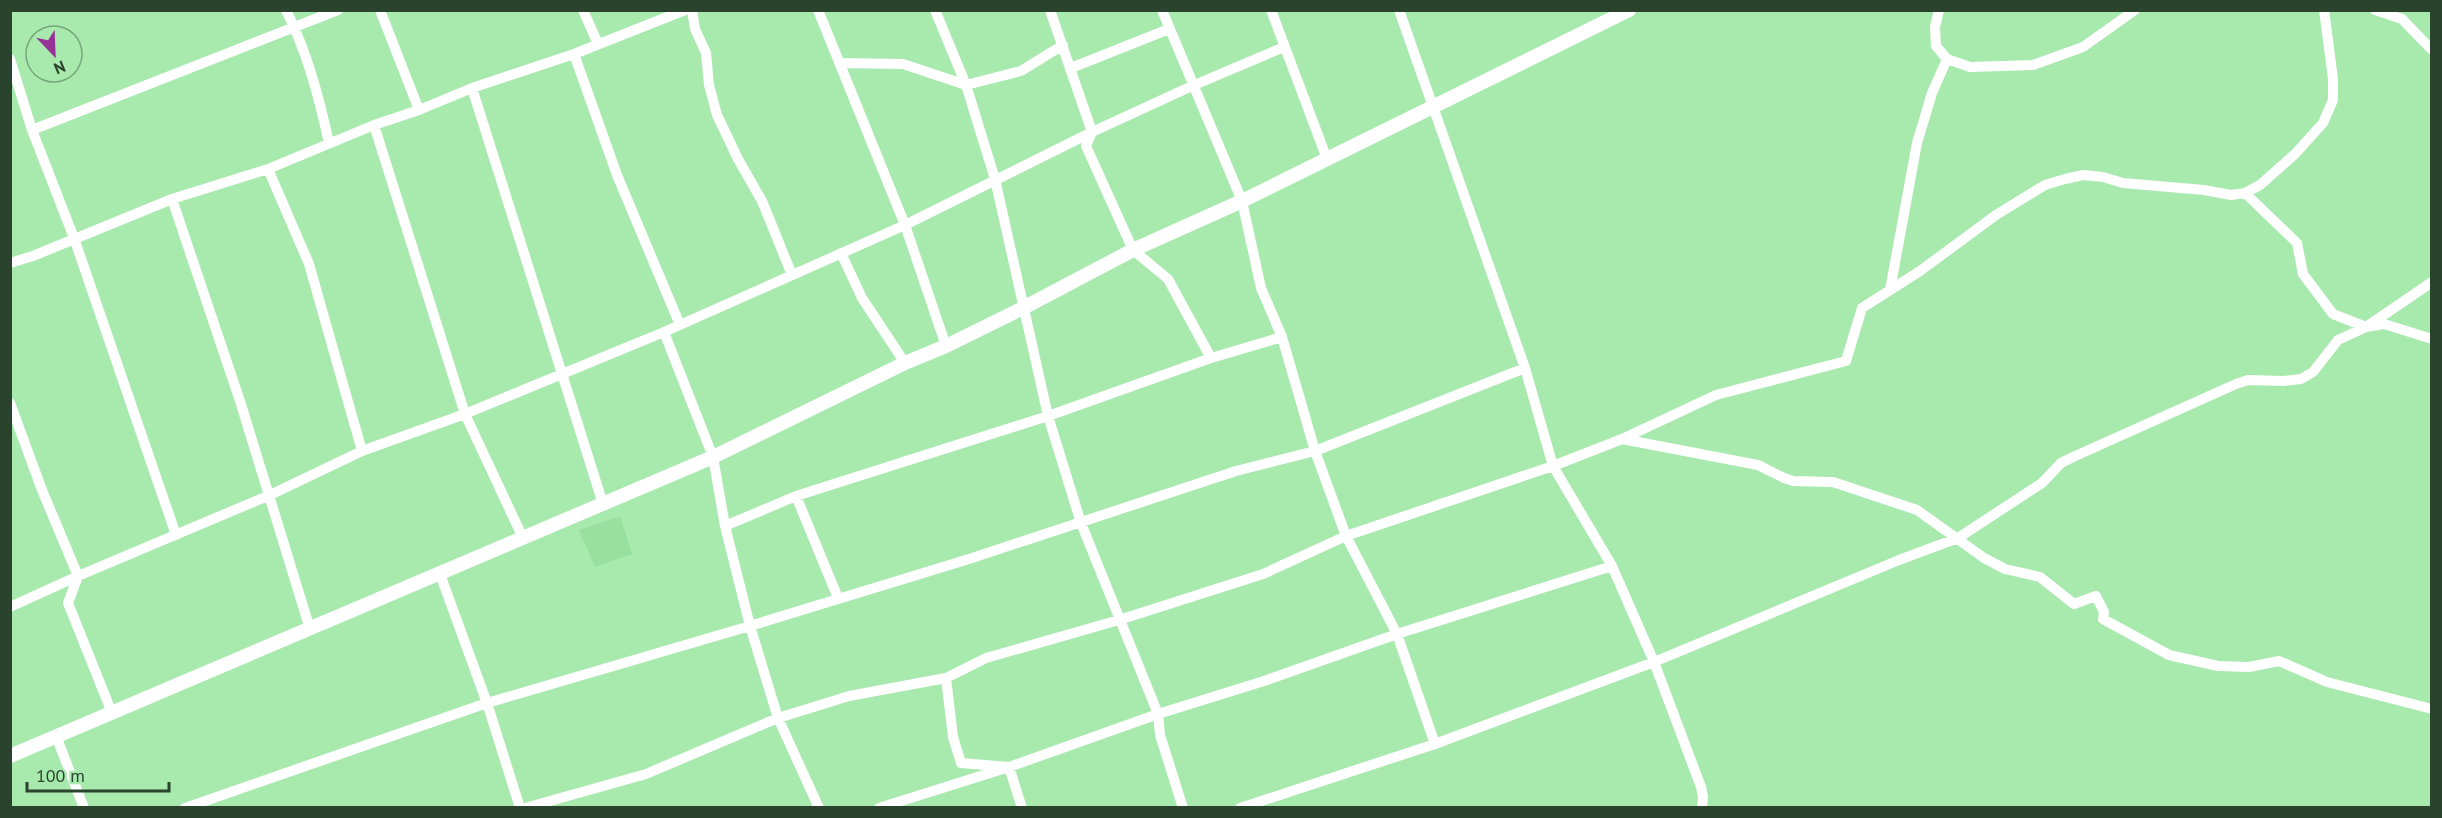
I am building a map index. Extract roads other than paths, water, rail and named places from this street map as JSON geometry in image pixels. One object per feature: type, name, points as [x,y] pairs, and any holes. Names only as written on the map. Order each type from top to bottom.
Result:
[{"type":"street","points":[[286,10],[295,28],[320,98],[329,143]]},
{"type":"street","points":[[32,130],[338,10]]},
{"type":"street","points":[[380,10],[419,110]]},
{"type":"street","points":[[583,10],[598,44]]},
{"type":"street","points":[[10,263],[172,199],[268,169],[374,125],[419,110],[472,88],[574,54],[685,10]]},
{"type":"street","points":[[692,10],[695,29],[706,53],[709,85],[717,115],[762,201],[792,274]]},
{"type":"street","points":[[818,10],[905,225],[946,346]]},
{"type":"street","points":[[935,10],[966,85],[995,179],[1048,416],[1081,523],[1158,714],[1160,735],[1183,807]]},
{"type":"street","points":[[1050,10],[1092,132],[1086,146],[1133,250],[1168,279],[1211,358]]},
{"type":"street","points":[[1162,10],[1242,201],[1261,288],[1282,337],[1315,451],[1346,536],[1397,634],[1435,744]]},
{"type":"street","points":[[1271,10],[1327,159]]},
{"type":"street","points":[[1400,10],[1525,368],[1554,466],[1612,566],[1654,662],[1701,788],[1702,807]]},
{"type":"street","points":[[1939,10],[1935,27],[1936,46],[1947,59],[1970,67],[2032,64],[2083,47],[2135,10]]},
{"type":"street","points":[[525,807],[646,774],[778,718],[849,696],[945,678],[986,657],[1119,620],[1263,574],[1346,536],[1554,466],[1622,439],[1716,395],[1846,361],[1862,308],[1996,215],[2045,185],[2083,176],[2103,177],[2123,183],[2204,190],[2231,195],[2245,193],[2260,185],[2295,154],[2323,123],[2333,100],[2333,79],[2324,10]]},
{"type":"street","points":[[10,756],[713,458],[905,363],[946,346],[1023,308],[1133,250],[1242,201],[1629,11]]},
{"type":"street","points":[[2384,11],[2402,19],[2432,50]]},
{"type":"street","points":[[1071,68],[1169,29]]},
{"type":"street","points":[[839,63],[903,64],[966,85],[1021,70],[1063,45]]},
{"type":"street","points":[[10,607],[270,495],[362,451],[465,414],[680,325],[905,225],[1092,132],[1284,47]]},
{"type":"street","points":[[574,54],[617,175],[680,325]]},
{"type":"street","points":[[10,59],[32,130],[74,238],[177,535]]},
{"type":"street","points":[[1890,290],[1917,143],[1932,93],[1947,59]]},
{"type":"street","points":[[472,88],[603,504]]},
{"type":"street","points":[[374,125],[465,414],[523,538]]},
{"type":"street","points":[[268,169],[309,264],[362,451]]},
{"type":"street","points":[[2245,193],[2297,243],[2303,274],[2333,314],[2366,327],[2384,324],[2432,339]]},
{"type":"street","points":[[172,199],[270,495],[310,629]]},
{"type":"street","points":[[841,253],[862,298],[905,363]]},
{"type":"street","points":[[1240,807],[1435,744],[1654,662],[1899,560],[1958,538],[2042,483],[2061,463],[2073,457],[2236,384],[2248,380],[2301,379],[2313,372],[2337,340],[2366,327],[2432,282]]},
{"type":"street","points":[[664,332],[713,458],[725,525],[750,626],[778,718],[819,807]]},
{"type":"street","points":[[725,525],[796,496],[1048,416],[1211,358],[1282,337]]},
{"type":"street","points":[[185,807],[487,703],[750,626],[1081,523],[1236,471],[1315,451],[1525,368]]},
{"type":"street","points":[[10,404],[42,490],[78,576],[68,603],[112,713]]},
{"type":"street","points":[[1622,439],[1758,465],[1793,481],[1824,481],[1843,485],[1917,510],[1975,552],[2005,569],[2040,577],[2074,604],[2096,596],[2104,612],[2103,619],[2169,655],[2218,666],[2249,667],[2279,661],[2327,682],[2432,709]]},
{"type":"street","points":[[796,496],[838,598]]},
{"type":"street","points":[[879,807],[1009,767],[1158,714],[1264,681],[1397,634],[1612,566]]},
{"type":"street","points":[[440,574],[487,703],[520,807]]},
{"type":"street","points":[[945,678],[953,737],[961,763],[1009,767]]},
{"type":"street","points":[[56,736],[84,807]]},
{"type":"street","points":[[1009,767],[1022,807]]}]
